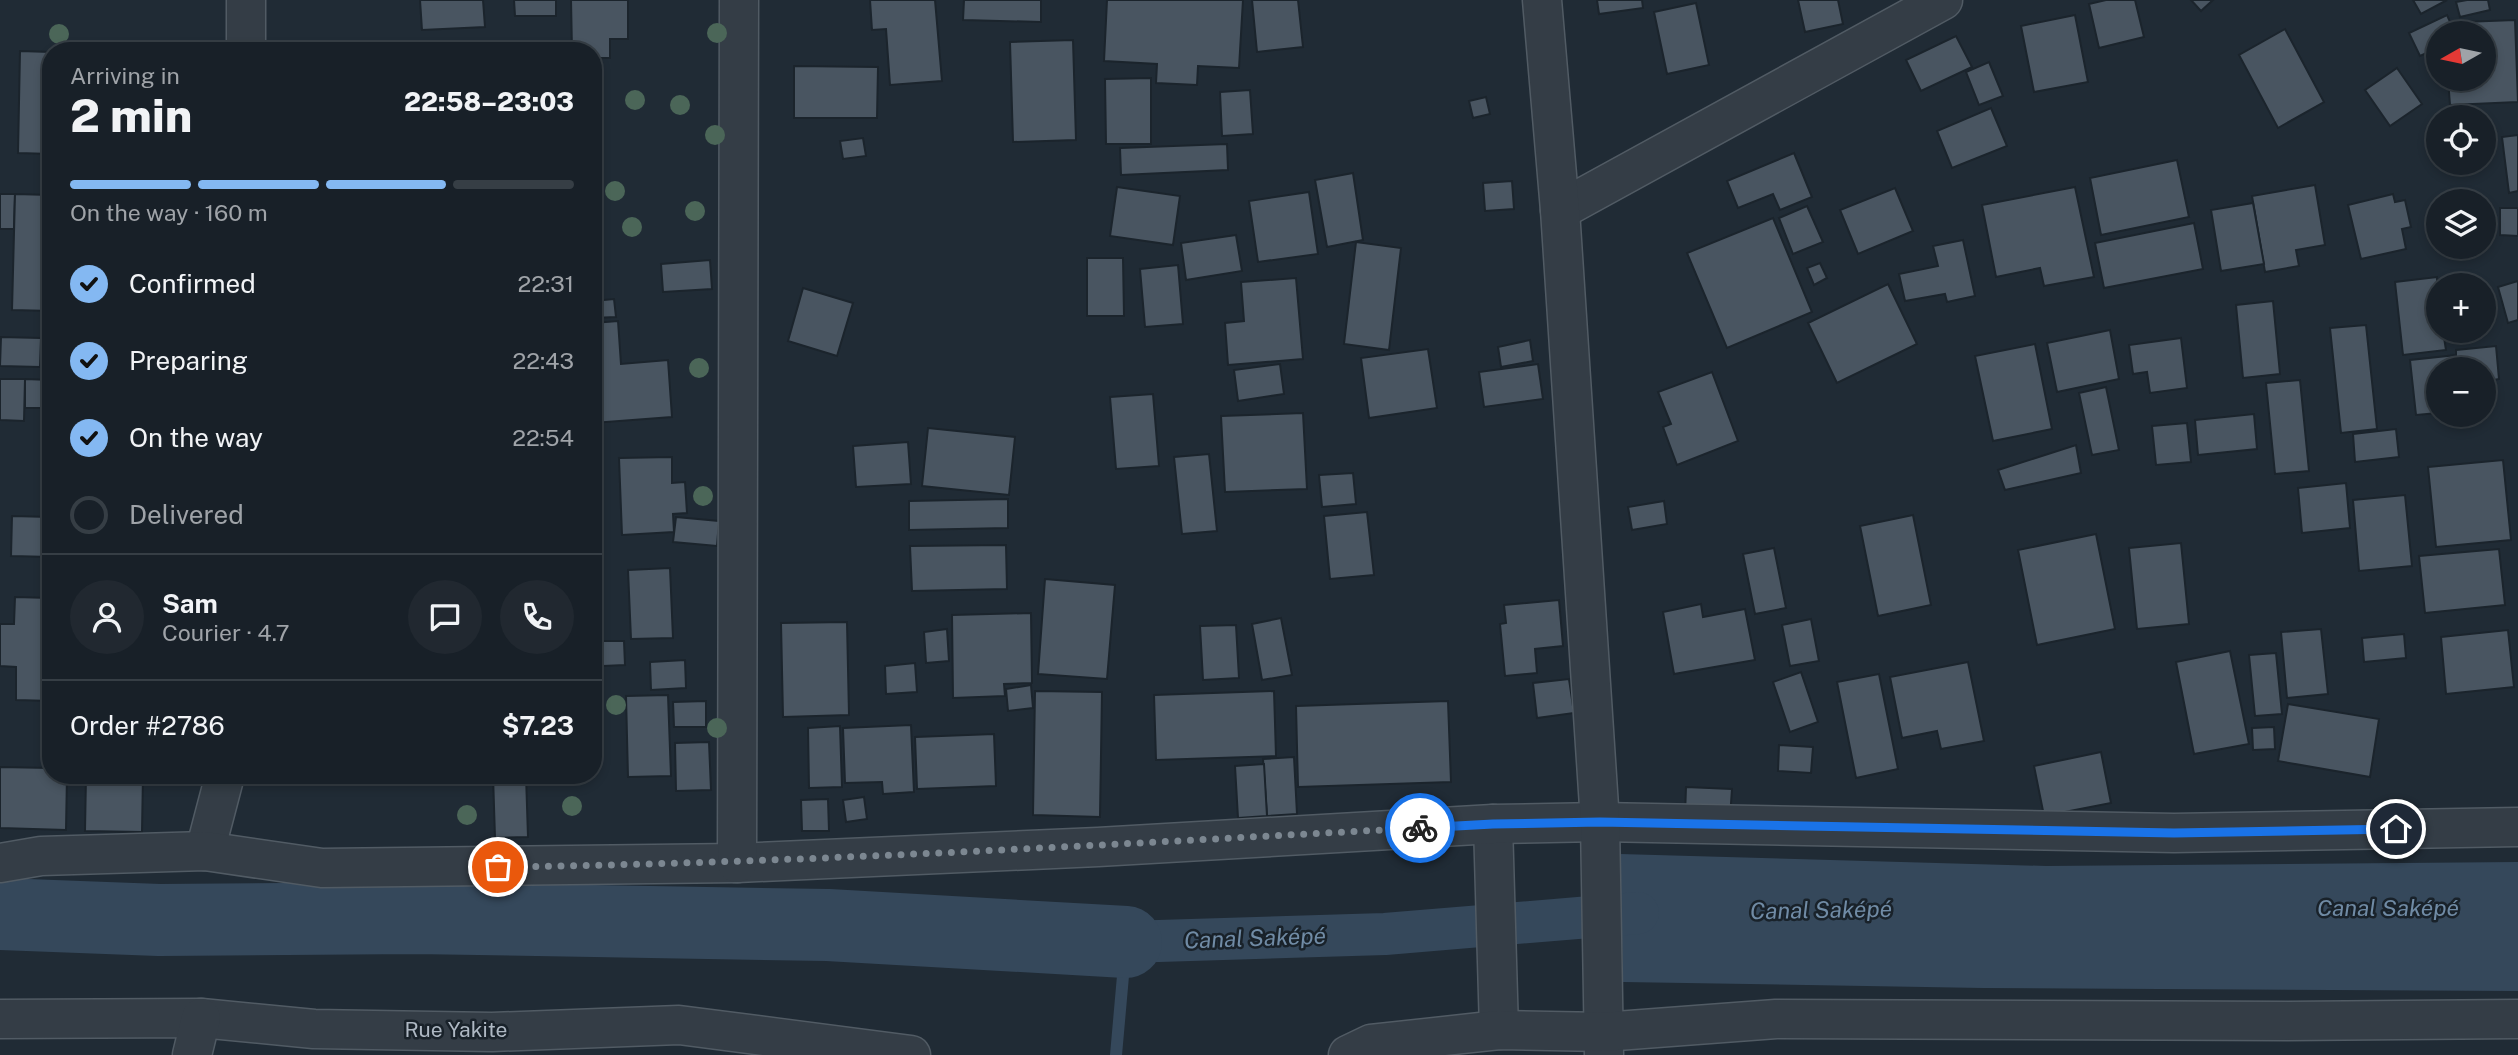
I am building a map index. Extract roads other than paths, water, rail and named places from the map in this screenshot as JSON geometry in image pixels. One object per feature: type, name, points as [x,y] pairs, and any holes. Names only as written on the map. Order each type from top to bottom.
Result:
[{"type":"street","points":[[246,0],[246,42]]},
{"type":"street","points":[[737,863],[739,0]]},
{"type":"street","points":[[1542,0],[1560,210],[1600,822],[1604,1043]]},
{"type":"street","points":[[1560,210],[1942,0]]},
{"type":"street","points":[[205,851],[223,784]]},
{"type":"street","points":[[0,863],[41,856],[205,851],[322,868],[737,863],[1098,847],[1493,824],[1600,822],[2174,833],[2518,827]]},
{"type":"street","points":[[1493,824],[1499,1030]]},
{"type":"street","points":[[192,1055],[201,1018]]},
{"type":"street","name":"Rue Yakite","points":[[0,1019],[201,1018],[314,1029],[451,1031],[679,1025],[911,1055]]},
{"type":"street","points":[[1348,1055],[1370,1044],[1499,1030],[1604,1043],[1776,1019],[2518,1019]]},
{"type":"water","points":[[1620,854],[2046,866],[2518,862],[2518,991],[1983,988],[1623,982]]},
{"type":"waterway","name":"Canal Saképé","points":[[1126,942],[1385,934],[1638,913]]},
{"type":"waterway","points":[[0,914],[159,920],[415,918],[828,925],[1126,942]]},
{"type":"waterway","points":[[1116,1055],[1126,942]]}]
